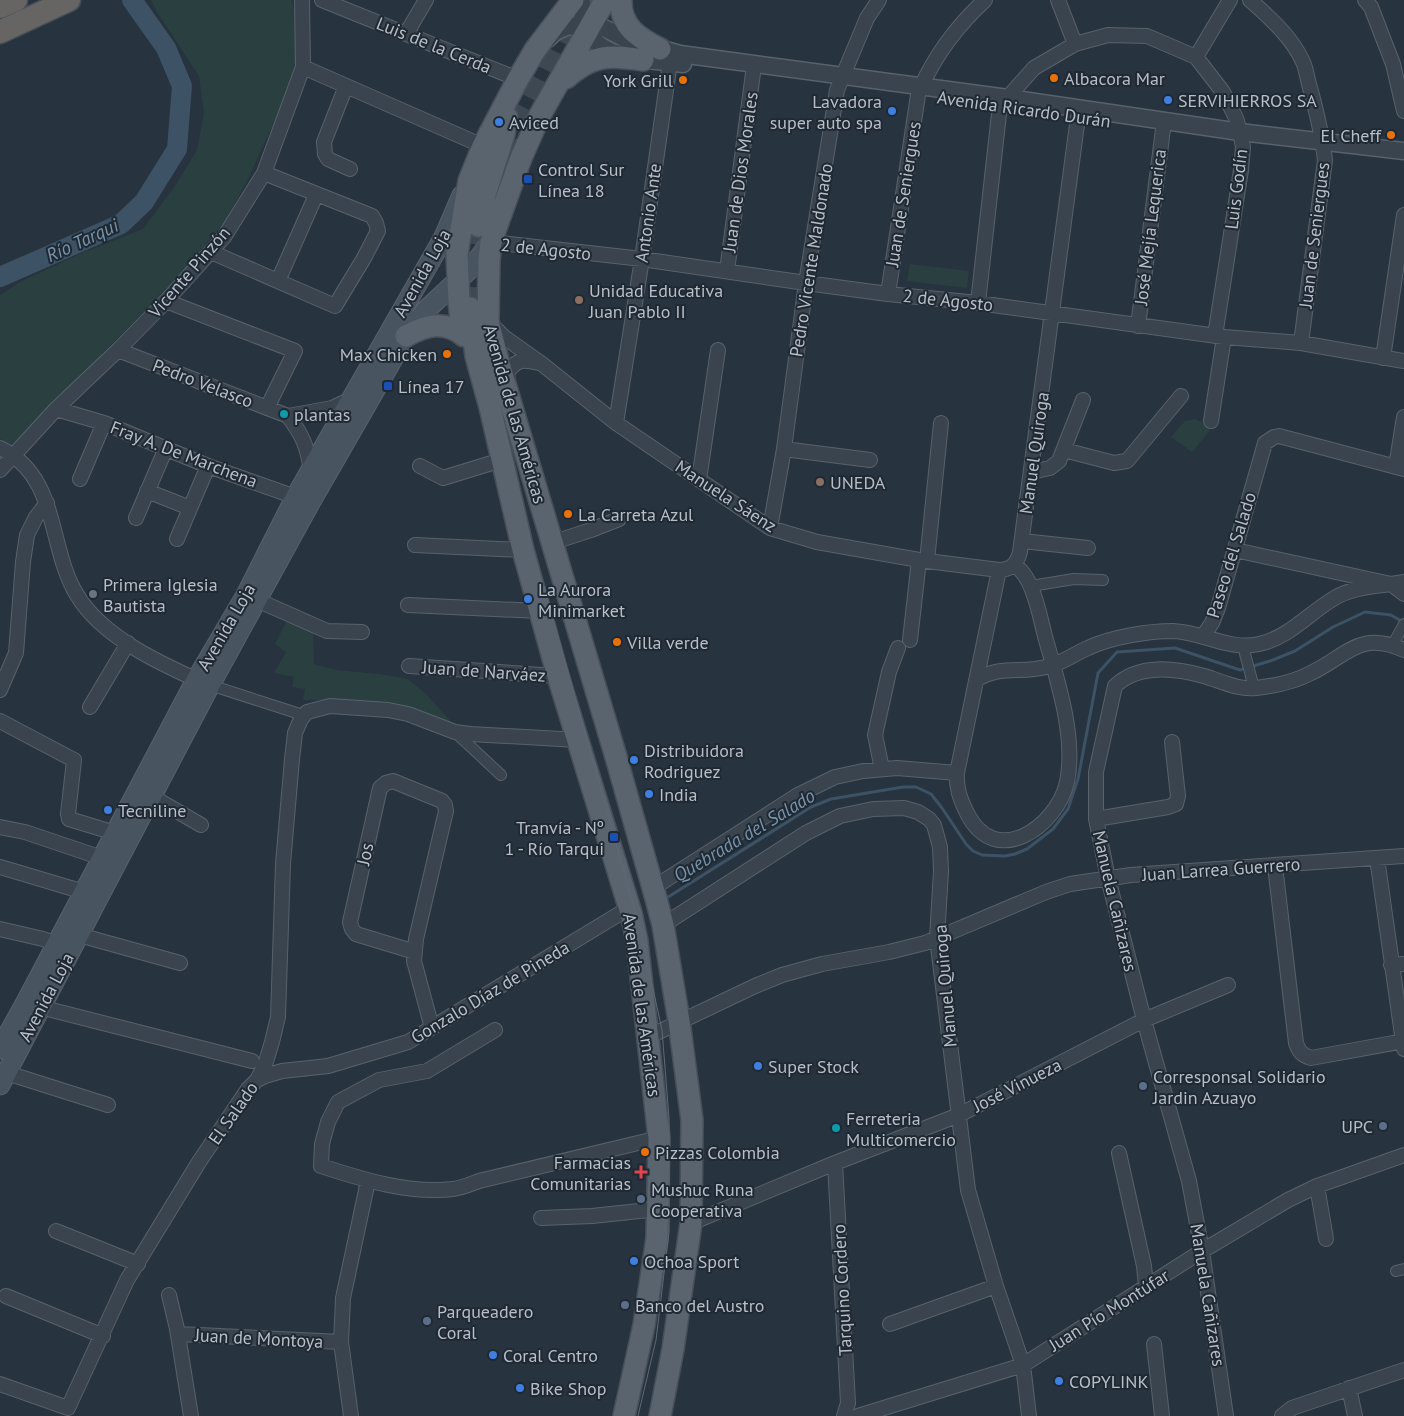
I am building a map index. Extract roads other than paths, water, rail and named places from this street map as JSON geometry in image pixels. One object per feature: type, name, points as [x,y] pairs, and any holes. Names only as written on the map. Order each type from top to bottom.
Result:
[{"type":"highway","points":[[0,7],[16,0]]},
{"type":"highway","points":[[0,32],[70,0]]},
{"type":"main road","name":"Avenida de las Américas","points":[[516,517],[495,462],[473,378],[459,302],[458,254],[469,181],[483,146],[535,50],[573,0]]},
{"type":"main road","name":"Avenida de las Américas","points":[[606,0],[588,27],[540,115],[522,158],[485,234],[489,268],[478,312],[476,356],[490,406],[523,550],[558,676],[630,911],[637,941],[660,1138],[657,1238],[644,1325],[624,1416]]},
{"type":"main road","points":[[622,0],[621,6],[627,24],[658,57]]},
{"type":"main road","points":[[558,85],[580,66],[602,58],[615,56],[658,57]]},
{"type":"main road","points":[[485,234],[485,195],[504,134],[514,87]]},
{"type":"main road","name":"Avenida Loja","points":[[303,500],[311,470],[349,400],[444,237],[469,181]]},
{"type":"main road","name":"Avenida Loja","points":[[0,1049],[115,833],[251,598],[303,500],[406,336],[426,310],[471,268],[485,234]]},
{"type":"main road","name":"Avenida de las Américas","points":[[478,312],[499,364],[616,757],[662,923],[679,1021],[692,1120],[691,1223],[673,1349],[660,1416]]},
{"type":"main road","name":"Avenida de las Américas","points":[[478,312],[485,356],[511,444],[563,581]]},
{"type":"main road","points":[[406,336],[420,328],[430,326],[446,326],[456,329],[464,336]]},
{"type":"main road","name":"Avenida Loja","points":[[3,1079],[151,796],[203,682]]},
{"type":"street","name":"Vicente Pinzón","points":[[0,470],[56,409],[166,301],[224,237],[264,173],[303,68],[302,0]]},
{"type":"street","name":"Luis de la Cerda","points":[[322,0],[406,34],[514,87]]},
{"type":"street","points":[[406,34],[426,0]]},
{"type":"street","points":[[582,0],[588,27],[596,43],[608,50],[658,57]]},
{"type":"street","name":"Pedro Vicente Maldonado","points":[[770,528],[784,449],[806,283],[841,80],[867,18],[879,0]]},
{"type":"street","name":"Juan de Seniergues","points":[[888,294],[920,91],[940,52],[968,16],[985,0]]},
{"type":"street","points":[[1058,0],[1075,44]]},
{"type":"street","points":[[1196,57],[1230,0]]},
{"type":"street","name":"Juan de Seniergues","points":[[1250,0],[1271,19],[1303,62],[1315,104],[1323,145],[1324,160],[1301,343]]},
{"type":"street","points":[[1365,0],[1371,7],[1393,64],[1404,111]]},
{"type":"street","points":[[535,50],[555,32],[566,27],[588,27]]},
{"type":"street","name":"Luis Godín","points":[[1004,102],[1034,68],[1075,44],[1108,35],[1147,36],[1196,57],[1223,92],[1236,118],[1241,139],[1211,421]]},
{"type":"street","name":"Avenida Ricardo Durán","points":[[658,57],[680,54],[841,80],[1004,102],[1241,139]]},
{"type":"street","name":"Avenida Ricardo Durán","points":[[658,57],[754,73],[841,80]]},
{"type":"street","name":"Antonio Ante","points":[[616,423],[642,259],[658,57]]},
{"type":"street","points":[[303,68],[483,146]]},
{"type":"street","name":"Juan de Dios Morales","points":[[727,271],[754,73]]},
{"type":"street","points":[[346,86],[324,142],[324,148],[328,159],[350,169]]},
{"type":"street","points":[[978,303],[999,114],[1004,102]]},
{"type":"street","name":"Avenida Ricardo Durán","points":[[1004,102],[1078,116],[1241,139],[1404,151]]},
{"type":"street","name":"Manuel Quiroga","points":[[1014,565],[1019,557],[1022,541],[1078,116]]},
{"type":"street","name":"José Mejía Lequerica","points":[[1138,326],[1163,128]]},
{"type":"street","name":"Avenida Ricardo Durán","points":[[1323,145],[1404,158]]},
{"type":"street","points":[[211,252],[335,306],[378,231],[376,223],[372,216],[264,173]]},
{"type":"street","points":[[278,281],[316,195]]},
{"type":"street","points":[[1383,358],[1404,215]]},
{"type":"street","name":"2 de Agosto","points":[[485,234],[806,283],[978,303],[1219,337],[1301,343],[1404,361]]},
{"type":"street","points":[[166,301],[297,345],[267,408]]},
{"type":"street","name":"Manuela Sáenz","points":[[478,312],[504,337],[542,364],[616,423],[770,528],[817,542],[923,560],[998,570]]},
{"type":"street","name":"Pedro Velasco","points":[[118,350],[288,416]]},
{"type":"street","points":[[699,480],[718,350]]},
{"type":"street","points":[[512,406],[507,372],[514,363],[525,360],[542,364]]},
{"type":"street","points":[[1064,450],[1109,462],[1119,463],[1127,461],[1181,396]]},
{"type":"street","points":[[311,470],[308,451],[300,432],[288,416],[332,408],[349,400]]},
{"type":"street","points":[[1031,472],[1052,467],[1059,461],[1082,400]]},
{"type":"street","name":"Fray A. De Marchena","points":[[56,409],[104,423],[208,466],[303,500]]},
{"type":"street","points":[[1400,468],[1404,417]]},
{"type":"street","points":[[80,479],[104,423]]},
{"type":"street","points":[[910,640],[923,560],[941,423]]},
{"type":"street","name":"Paseo del Salado","points":[[976,680],[987,674],[1003,670],[1040,669],[1053,665],[1089,647],[1127,636],[1171,631],[1202,636],[1212,623],[1218,608],[1266,443],[1269,440],[1279,436],[1400,468]]},
{"type":"street","points":[[0,448],[13,454],[32,473],[47,503],[66,574],[78,597],[103,625],[152,658],[203,682],[303,715],[313,710],[330,706],[394,711],[455,732],[477,735],[578,740]]},
{"type":"street","points":[[136,518],[166,448]]},
{"type":"street","points":[[784,449],[870,460]]},
{"type":"street","points":[[420,466],[443,478],[495,462]]},
{"type":"street","points":[[177,539],[208,466]]},
{"type":"street","points":[[147,491],[190,508]]},
{"type":"street","points":[[0,690],[16,653],[23,562],[28,535],[33,522],[47,503]]},
{"type":"street","points":[[552,543],[619,519]]},
{"type":"street","points":[[1022,541],[1088,548]]},
{"type":"street","points":[[415,545],[523,550]]},
{"type":"street","points":[[1235,550],[1398,583],[1404,594]]},
{"type":"street","points":[[1014,565],[1022,570],[1031,586],[1060,690],[1066,724],[1068,772],[1059,802],[1043,823],[1024,836],[1000,841],[994,840],[980,832],[970,818],[956,784],[998,570],[1008,569],[1014,565]]},
{"type":"street","points":[[1031,586],[1074,579],[1103,580]]},
{"type":"street","points":[[1202,636],[1242,646],[1257,645],[1274,640],[1334,598],[1360,588],[1398,583]]},
{"type":"street","points":[[251,598],[327,631],[362,632]]},
{"type":"street","points":[[408,605],[540,611]]},
{"type":"street","points":[[1398,648],[1404,624]]},
{"type":"street","name":"Manuela Cañizares","points":[[1226,1416],[1202,1250],[1189,1181],[1144,1020],[1108,878],[1096,818],[1096,772],[1115,686],[1132,674],[1178,670],[1234,686],[1254,688],[1290,682],[1312,673],[1345,651],[1361,644],[1379,642],[1398,648]]},
{"type":"street","points":[[90,708],[128,643]]},
{"type":"street","points":[[1242,646],[1254,688]]},
{"type":"street","points":[[882,768],[875,735],[889,672],[898,648]]},
{"type":"street","name":"Juan de Narváez","points":[[409,666],[558,676]]},
{"type":"street","name":"El Salado","points":[[0,1384],[67,1412],[127,1280],[199,1162],[248,1089],[258,1080],[269,1054],[278,1017],[283,864],[295,732],[303,715]]},
{"type":"street","points":[[0,721],[74,760],[69,819],[115,833]]},
{"type":"street","points":[[455,732],[501,775]]},
{"type":"street","points":[[1096,818],[1168,807],[1176,804],[1178,796],[1172,742]]},
{"type":"street","points":[[654,892],[810,787],[835,777],[882,768],[958,773]]},
{"type":"street","name":"Jos","points":[[393,781],[442,801],[446,810],[416,939],[415,952],[356,934],[350,922],[380,788],[386,783],[393,781]]},
{"type":"street","points":[[151,796],[201,825]]},
{"type":"street","name":"Manuel Quiroga","points":[[662,923],[818,826],[849,814],[873,809],[894,808],[918,812],[929,819],[937,831],[940,847],[941,871],[937,938],[968,1190],[996,1286],[1023,1364],[1029,1416]]},
{"type":"street","points":[[0,827],[25,832],[102,858]]},
{"type":"street","name":"Juan Larrea Guerrero","points":[[648,1037],[755,986],[794,971],[902,949],[937,938],[1058,888],[1085,881],[1404,856]]},
{"type":"street","points":[[1275,866],[1296,1043],[1303,1055],[1311,1058],[1404,1044],[1398,964],[1376,858]]},
{"type":"street","points":[[0,867],[84,892]]},
{"type":"street","name":"Gonzalo Díaz de Pineda","points":[[258,1080],[282,1071],[328,1066],[408,1042],[630,911]]},
{"type":"street","points":[[0,929],[57,944]]},
{"type":"street","points":[[78,935],[180,963]]},
{"type":"street","points":[[415,952],[414,961],[432,1028]]},
{"type":"street","name":"José Vinueza","points":[[691,1223],[835,1163],[959,1115],[1144,1020],[1228,985]]},
{"type":"street","points":[[40,1007],[252,1061]]},
{"type":"street","points":[[494,1030],[427,1071],[379,1080],[338,1102],[326,1129],[322,1144],[321,1166],[368,1181],[424,1190],[455,1189],[479,1181],[660,1138]]},
{"type":"street","points":[[3,1079],[108,1106]]},
{"type":"street","points":[[1118,1153],[1144,1266],[1146,1286]]},
{"type":"street","name":"Juan Pío Montúfar","points":[[858,1416],[1023,1364],[1202,1250],[1288,1200],[1317,1186],[1404,1155]]},
{"type":"street","name":"Tarquino Cordero","points":[[835,1163],[848,1402],[844,1416]]},
{"type":"street","points":[[351,1416],[341,1342],[344,1298],[368,1181]]},
{"type":"street","points":[[1317,1186],[1326,1239]]},
{"type":"street","points":[[541,1218],[592,1216],[658,1209]]},
{"type":"street","points":[[56,1231],[138,1264]]},
{"type":"street","points":[[890,1324],[996,1286]]},
{"type":"street","points":[[169,1295],[178,1334],[192,1416]]},
{"type":"street","points":[[6,1296],[103,1336]]},
{"type":"street","name":"Juan de Montoya","points":[[178,1334],[341,1342]]},
{"type":"street","points":[[1154,1344],[1162,1416]]},
{"type":"street","points":[[1282,1416],[1292,1408],[1404,1370]]},
{"type":"street","points":[[1349,1388],[1355,1416]]},
{"type":"waterway","name":"Río Tarqui","points":[[0,277],[121,224],[144,202],[177,149],[182,86],[166,48],[132,0]]},
{"type":"waterway","name":"Quebrada del Salado","points":[[665,899],[811,807],[831,799],[903,787],[916,787],[931,794],[973,851],[982,855],[1005,856],[1015,854],[1027,849],[1053,829],[1068,809],[1078,779],[1098,673],[1117,652],[1175,648],[1240,670],[1295,651],[1333,627],[1365,612],[1391,615],[1403,622]]},
{"type":"tunnel","points":[[503,156],[582,0]]},
{"type":"tunnel","points":[[488,219],[515,144]]},
{"type":"tunnel","points":[[470,308],[472,257],[485,208]]},
{"type":"tram line","points":[[544,586],[640,929],[662,1030],[669,1118],[669,1232],[656,1340],[638,1416]]},
{"type":"place","name":"Albacora Mar","points":[[1054,78]]},
{"type":"place","name":"York Grill","points":[[683,80]]},
{"type":"place","name":"SERVIHIERROS SA","points":[[1168,100]]},
{"type":"place","name":"Lavadora super auto spa","points":[[892,111]]},
{"type":"place","name":"Aviced","points":[[499,122]]},
{"type":"place","name":"El Cheff","points":[[1391,135]]},
{"type":"place","name":"Control Sur Línea 18","points":[[528,179]]},
{"type":"place","name":"Unidad Educativa Juan Pablo II","points":[[579,300]]},
{"type":"place","name":"Max Chicken","points":[[447,354]]},
{"type":"place","name":"Línea 17","points":[[388,386]]},
{"type":"place","name":"plantas","points":[[284,414]]},
{"type":"place","name":"UNEDA","points":[[820,482]]},
{"type":"place","name":"La Carreta Azul","points":[[568,514]]},
{"type":"place","name":"Primera Iglesia Bautista","points":[[93,594]]},
{"type":"place","name":"La Aurora Minimarket","points":[[528,599]]},
{"type":"place","name":"Villa verde","points":[[617,642]]},
{"type":"place","name":"Distribuidora Rodriguez","points":[[634,760]]},
{"type":"place","name":"India","points":[[649,794]]},
{"type":"place","name":"Tecniline","points":[[108,810]]},
{"type":"place","name":"Tranvía - Nº 1 - Río Tarqui","points":[[614,837]]},
{"type":"place","name":"Super Stock","points":[[758,1066]]},
{"type":"place","name":"Corresponsal Solidario Jardin Azuayo","points":[[1143,1086]]},
{"type":"place","name":"UPC","points":[[1383,1126]]},
{"type":"place","name":"Ferreteria Multicomercio","points":[[836,1128]]},
{"type":"place","name":"Pizzas Colombia","points":[[645,1152]]},
{"type":"place","name":"Farmacias Comunitarias","points":[[641,1172]]},
{"type":"place","name":"Mushuc Runa Cooperativa","points":[[641,1199]]},
{"type":"place","name":"Ochoa Sport","points":[[634,1261]]},
{"type":"place","name":"Banco del Austro","points":[[625,1305]]},
{"type":"place","name":"Parqueadero Coral","points":[[427,1321]]},
{"type":"place","name":"Coral Centro","points":[[493,1355]]},
{"type":"place","name":"COPYLINK","points":[[1059,1381]]},
{"type":"place","name":"Bike Shop","points":[[520,1388]]}]
